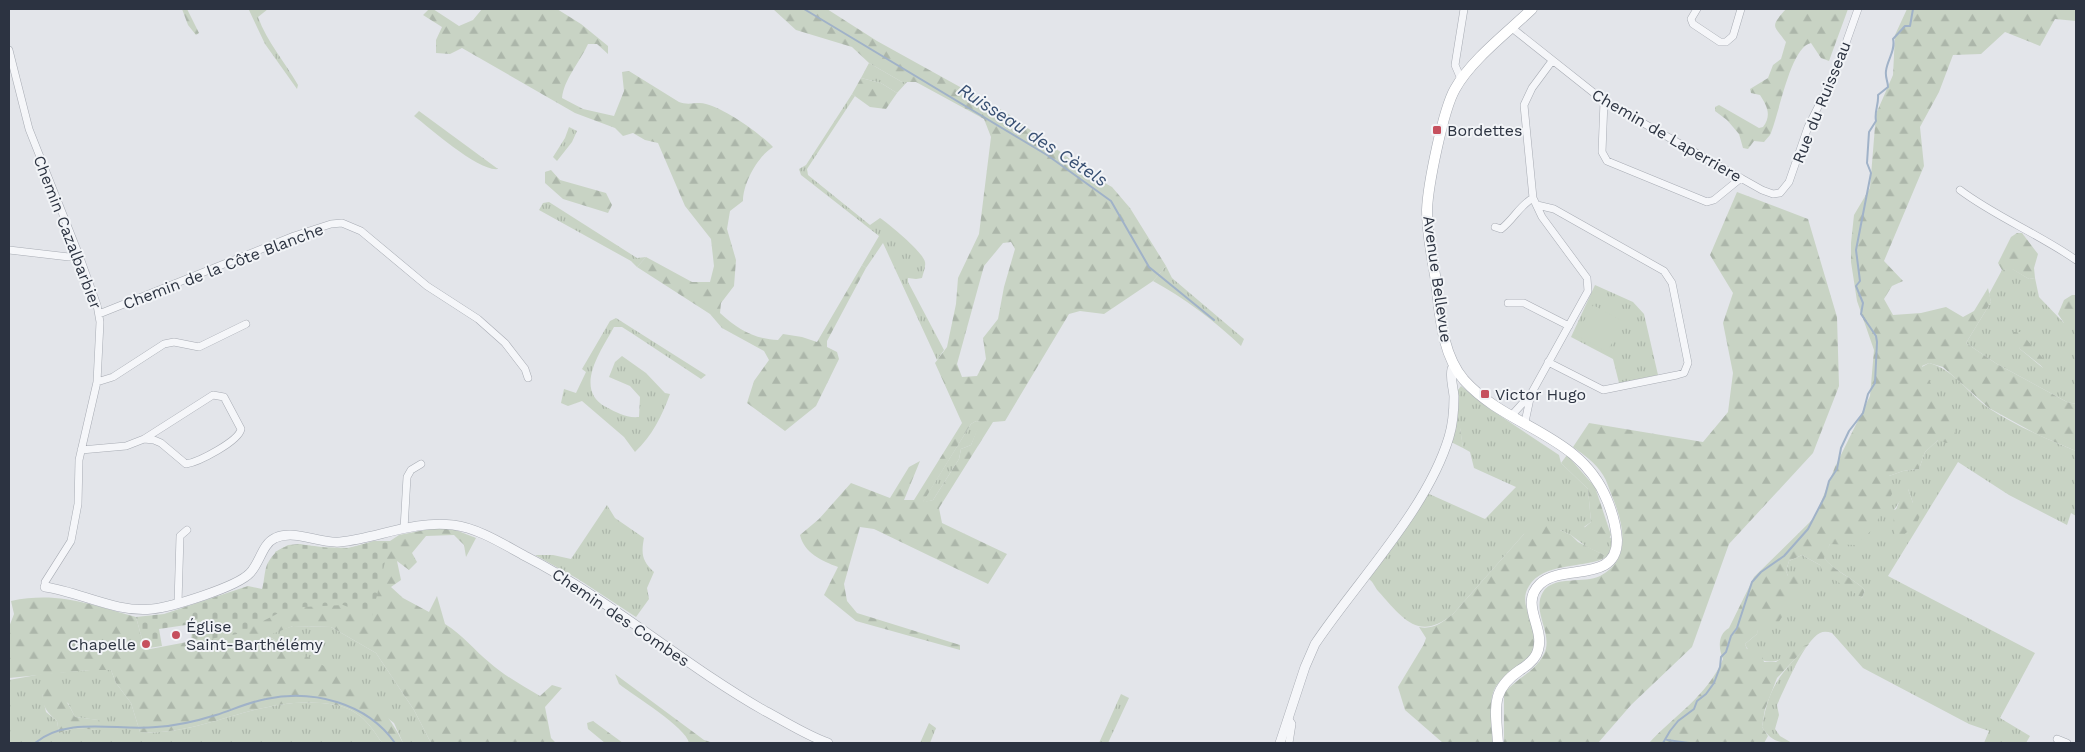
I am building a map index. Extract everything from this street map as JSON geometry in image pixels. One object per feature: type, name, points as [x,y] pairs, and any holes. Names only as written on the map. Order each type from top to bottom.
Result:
[{"type":"main road","name":"Avenue Bellevue","points":[[1458,372],[1444,336],[1427,212],[1430,187],[1449,102],[1464,76],[1532,9]]},
{"type":"main road","points":[[1458,372],[1484,399],[1525,422],[1578,458],[1593,473],[1610,508],[1617,543],[1613,557],[1604,566],[1587,571],[1554,576],[1541,583],[1535,591],[1532,607],[1539,635],[1539,647],[1533,660],[1509,678],[1499,691],[1496,704],[1498,743]]},
{"type":"street","points":[[1464,9],[1456,58],[1456,72],[1464,76]]},
{"type":"street","points":[[1697,9],[1691,19],[1693,24],[1720,42],[1726,42],[1733,36],[1741,9]]},
{"type":"street","name":"Rue du Ruisseau","points":[[1780,193],[1789,182],[1808,127],[1836,71],[1858,9]]},
{"type":"street","name":"Chemin de Laperriere","points":[[1512,28],[1604,102],[1762,190],[1773,194],[1780,193]]},
{"type":"street","name":"Chemin Cazalbarbier","points":[[9,50],[28,129],[79,254],[99,314],[97,382],[80,450],[77,473],[78,504],[71,541],[46,582],[45,587]]},
{"type":"street","points":[[1512,415],[1531,394],[1588,291],[1587,278],[1542,217],[1533,198],[1524,106],[1532,88],[1552,62]]},
{"type":"street","points":[[1604,102],[1602,152],[1607,161],[1707,202],[1714,200],[1741,178]]},
{"type":"street","points":[[1960,190],[1979,204],[2024,228],[2076,260]]},
{"type":"street","points":[[1495,228],[1505,226],[1519,207],[1533,198]]},
{"type":"street","points":[[1537,205],[1554,209],[1664,271],[1672,283],[1688,363],[1684,373],[1603,390],[1548,362]]},
{"type":"street","name":"Chemin de la Côte Blanche","points":[[99,314],[294,236],[331,224],[342,223],[361,231],[427,286],[478,319],[505,343],[525,369],[528,378]]},
{"type":"street","points":[[9,250],[69,257],[79,254]]},
{"type":"street","points":[[1508,302],[1524,303],[1569,326]]},
{"type":"street","points":[[97,382],[112,377],[164,344],[174,342],[198,347],[246,324]]},
{"type":"street","points":[[1280,743],[1311,652],[1324,631],[1377,561],[1427,484],[1448,438],[1453,416],[1453,392],[1458,372]]},
{"type":"street","points":[[1525,422],[1531,394]]},
{"type":"street","points":[[80,450],[126,446],[144,439],[212,395],[224,397],[241,429],[238,437],[198,461],[186,464],[162,443],[144,439]]},
{"type":"street","points":[[404,529],[407,477],[411,470],[421,464]]},
{"type":"street","name":"Chemin des Combes","points":[[45,587],[132,610],[163,608],[244,578],[252,572],[272,539],[281,536],[292,534],[339,542],[404,529],[440,524],[454,525],[494,540],[589,593],[730,690],[806,734],[828,743]]},
{"type":"street","points":[[178,603],[180,536],[186,530]]},
{"type":"street","points":[[1288,718],[1292,724],[1289,743]]},
{"type":"street","points":[[2057,739],[2067,743]]},
{"type":"green space","points":[[182,9],[187,9],[199,33],[196,35],[188,25]]},
{"type":"green space","points":[[268,9],[258,17],[271,43],[298,85],[297,89],[265,44],[249,10]]},
{"type":"green space","points":[[429,9],[433,9],[459,26],[473,20],[482,9],[557,9],[581,24],[608,46],[608,54],[597,44],[588,44],[569,77],[562,98],[583,109],[614,116],[624,91],[622,72],[629,71],[679,102],[686,104],[703,103],[723,111],[751,128],[773,147],[767,151],[752,171],[743,201],[730,211],[727,229],[736,260],[734,286],[721,303],[720,313],[739,328],[761,338],[778,340],[783,334],[817,342],[862,265],[866,268],[827,341],[827,347],[837,352],[839,359],[816,406],[785,431],[747,403],[754,381],[769,360],[764,351],[722,328],[710,314],[637,267],[646,257],[692,282],[710,282],[714,266],[711,239],[685,206],[658,143],[645,140],[633,133],[623,136],[615,128],[575,113],[462,48],[450,54],[436,53],[436,40],[442,27],[423,15]]},
{"type":"green space","points":[[773,9],[827,9],[877,41],[1007,113],[1096,178],[1112,187],[1130,208],[1166,266],[1153,281],[1104,314],[1080,311],[1069,314],[1005,421],[993,422],[939,508],[942,523],[1007,554],[988,584],[874,529],[860,527],[844,584],[847,601],[857,613],[960,645],[960,650],[856,621],[824,595],[838,567],[814,556],[805,547],[800,535],[819,519],[851,483],[890,498],[909,467],[920,461],[904,500],[914,500],[962,423],[935,363],[947,347],[956,304],[958,278],[979,234],[991,137],[984,119],[916,82],[902,82],[869,63],[852,47],[796,30]],"holes":[[[1011,242],[1015,249],[1004,287],[998,319],[983,338],[986,359],[977,376],[962,377],[957,364],[984,266],[1003,243]],[[976,421],[980,422],[971,445],[961,449],[959,459],[933,500],[923,502],[971,424]]]},
{"type":"green space","points":[[1786,9],[1848,9],[1829,61],[1821,58],[1811,43],[1804,47],[1791,69],[1770,135],[1764,142],[1754,141],[1748,149],[1743,148],[1739,134],[1727,120],[1715,111],[1715,107],[1719,105],[1759,128],[1763,127],[1766,123],[1768,115],[1766,107],[1760,95],[1751,93],[1750,89],[1768,78],[1773,65],[1781,59],[1786,42],[1776,29],[1775,23]]},
{"type":"green space","points":[[1907,9],[2076,9],[2076,21],[2055,19],[2040,46],[2005,32],[1981,54],[1953,55],[1939,92],[1920,127],[1924,166],[1884,261],[1903,281],[1892,286],[1884,299],[1893,315],[1921,313],[1946,307],[1963,317],[1974,311],[1988,288],[1991,302],[1966,343],[1997,364],[2067,402],[2076,404],[2076,451],[2038,435],[1989,408],[1943,367],[1929,363],[1922,366],[1959,440],[1946,443],[1938,440],[1925,452],[1919,469],[1903,471],[1889,476],[1892,494],[1872,530],[1855,545],[1830,544],[1824,558],[1833,567],[1865,590],[1862,598],[1823,572],[1820,565],[1802,555],[1789,561],[1786,571],[1788,576],[1798,574],[1802,577],[1803,586],[1778,623],[1759,625],[1757,634],[1745,644],[1747,649],[1760,650],[1764,662],[1776,662],[1793,650],[1809,644],[1777,678],[1765,709],[1762,727],[1768,736],[1764,743],[1649,743],[1700,694],[1717,672],[1723,659],[1720,650],[1721,638],[1729,628],[1754,577],[1815,517],[1835,467],[1870,396],[1874,350],[1857,301],[1851,262],[1851,243],[1854,215],[1870,188],[1876,114],[1893,75],[1895,35]]},
{"type":"green space","points":[[869,63],[902,82],[907,82],[897,93],[881,83],[861,78]]},
{"type":"green space","points":[[861,78],[881,83],[897,93],[886,109],[870,107],[852,94]]},
{"type":"green space","points":[[852,94],[855,96],[807,169],[808,175],[870,225],[880,218],[905,238],[923,257],[925,268],[922,278],[908,278],[908,282],[944,350],[937,360],[883,243],[866,268],[862,265],[879,236],[801,175],[799,169],[806,165]]},
{"type":"green space","points":[[419,111],[498,169],[479,164],[467,157],[414,116]]},
{"type":"green space","points":[[569,127],[577,131],[572,142],[557,161],[553,157],[565,138]]},
{"type":"green space","points":[[551,170],[560,180],[606,193],[612,205],[608,213],[563,199],[545,183],[545,172]]},
{"type":"green space","points":[[1737,192],[1808,219],[1837,317],[1839,386],[1813,453],[1729,544],[1692,647],[1631,705],[1598,743],[1504,743],[1504,693],[1536,666],[1544,654],[1546,639],[1540,607],[1543,592],[1554,583],[1600,576],[1610,569],[1617,560],[1621,550],[1623,540],[1622,529],[1606,480],[1593,463],[1573,447],[1589,423],[1703,442],[1728,412],[1733,373],[1723,323],[1733,293],[1710,255]]},
{"type":"green space","points":[[549,202],[637,258],[646,257],[637,267],[631,261],[539,210],[543,203]]},
{"type":"green space","points":[[2017,233],[2022,233],[2038,254],[2034,268],[2035,278],[2029,279],[2012,269],[2002,270],[1998,263],[2011,237]]},
{"type":"green space","points":[[1166,266],[1172,278],[1244,339],[1241,346],[1199,310],[1153,281]]},
{"type":"green space","points":[[2011,268],[2029,279],[2035,278],[2039,297],[2064,323],[2076,323],[2076,404],[2067,402],[1997,364],[1966,343],[1991,302],[1989,294],[2002,270]],"holes":[[[2014,332],[2043,368],[2020,349]]]},
{"type":"green space","points":[[1595,285],[1633,302],[1644,314],[1658,375],[1619,383],[1613,359],[1571,337]]},
{"type":"green space","points":[[2072,295],[2076,295],[2076,323],[2064,323],[2058,314],[2064,300]]},
{"type":"green space","points":[[1593,305],[1624,322],[1607,352],[1576,335]]},
{"type":"green space","points":[[616,318],[706,375],[701,379],[622,327],[614,327],[593,369],[591,390],[596,399],[606,407],[622,415],[639,417],[640,397],[630,386],[609,377],[615,362],[622,356],[646,373],[665,393],[670,394],[656,425],[635,452],[624,437],[582,401],[568,406],[561,403],[564,389],[576,393],[586,372],[582,369],[610,321]]},
{"type":"green space","points":[[2014,332],[2020,332],[2048,364],[2047,367],[2044,368],[2020,349],[2013,337]]},
{"type":"green space","points":[[1929,363],[1938,366],[1954,377],[1990,409],[2032,432],[2076,451],[2076,516],[2071,513],[2067,525],[2009,495],[1958,462],[1888,576],[2035,653],[2000,718],[2030,736],[2026,743],[1984,743],[1989,731],[1969,724],[1863,668],[1832,633],[1822,632],[1808,645],[1782,659],[1769,662],[1755,656],[1745,644],[1757,634],[1758,625],[1788,576],[1786,571],[1789,561],[1802,555],[1820,565],[1862,598],[1865,590],[1833,567],[1823,557],[1830,544],[1889,476],[1903,471],[1919,469],[1925,452],[1938,440],[1922,367]],"holes":[[[1908,489],[1913,503],[1894,510]]]},
{"type":"green space","points":[[1461,386],[1484,405],[1559,455],[1561,463],[1588,489],[1591,522],[1584,527],[1611,538],[1611,549],[1603,559],[1604,555],[1560,530],[1524,534],[1453,614],[1441,622],[1430,626],[1420,626],[1411,623],[1395,610],[1369,579],[1427,493],[1485,519],[1516,487],[1474,468],[1470,452],[1463,448],[1460,428],[1455,429],[1458,390]]},
{"type":"green space","points":[[976,421],[981,422],[971,445],[961,449],[959,459],[933,500],[922,503],[971,424]]},
{"type":"green space","points":[[1460,427],[1463,448],[1451,442],[1455,429]]},
{"type":"green space","points":[[1567,455],[1595,487],[1611,535],[1607,542],[1597,540],[1584,528],[1591,522],[1588,489],[1561,463]]},
{"type":"green space","points":[[1905,488],[1908,489],[1913,503],[1922,511],[1917,523],[1897,541],[1894,519],[1896,508]]},
{"type":"green space","points":[[607,505],[615,518],[644,538],[643,557],[654,572],[647,588],[649,599],[636,617],[578,579],[535,555],[553,555],[571,559]]},
{"type":"green space","points":[[1545,519],[1560,530],[1571,535],[1578,542],[1604,555],[1603,559],[1563,567],[1543,573],[1535,579],[1529,586],[1525,601],[1535,631],[1536,645],[1529,658],[1498,683],[1494,690],[1491,709],[1493,743],[1443,743],[1405,710],[1398,687],[1424,644],[1426,638],[1419,627],[1433,626],[1453,614],[1524,534]]},
{"type":"green space","points":[[430,529],[453,529],[476,538],[466,557],[464,545],[454,535],[426,536],[412,553],[417,562],[409,570],[397,561],[401,580],[391,587],[403,598],[429,612],[437,596],[445,624],[496,668],[540,696],[552,685],[562,688],[545,707],[551,738],[556,743],[431,743],[414,710],[376,653],[331,627],[293,626],[267,636],[326,667],[363,691],[392,723],[403,743],[382,743],[369,725],[356,713],[342,706],[321,703],[297,703],[274,706],[184,729],[140,732],[131,703],[116,683],[111,670],[90,670],[9,678],[9,627],[14,614],[11,601],[28,598],[60,599],[89,604],[136,617],[145,650],[187,642],[188,644],[277,614],[275,552],[288,545],[300,544],[317,547],[350,548],[374,541],[390,541],[399,535]]},
{"type":"green space","points":[[374,541],[390,541],[372,616],[343,605],[303,607],[277,614],[237,634],[215,638],[188,649],[187,642],[191,640],[192,632],[186,625],[159,629],[162,646],[149,648],[147,639],[142,639],[136,617],[164,614],[248,586],[262,589],[267,564],[283,548],[301,545],[340,549]]},
{"type":"green space","points":[[293,626],[331,627],[376,653],[414,710],[431,743],[403,743],[394,723],[307,658],[266,635]]},
{"type":"green space","points":[[1807,646],[1777,705],[1779,715],[1775,729],[1780,736],[1792,743],[1775,740],[1762,727],[1768,701],[1783,673]]},
{"type":"green space","points":[[111,670],[116,683],[131,703],[140,732],[184,729],[274,706],[297,703],[321,703],[342,706],[356,713],[369,725],[382,743],[9,743],[9,680],[42,674]],"holes":[[[42,694],[68,703],[75,717],[98,720],[97,730],[75,728],[59,733],[57,721],[46,712]]]},
{"type":"green space","points":[[615,674],[704,740],[714,743],[689,743],[686,736],[669,720],[619,684]]},
{"type":"green space","points":[[43,686],[63,697],[75,717],[99,720],[102,726],[97,730],[75,728],[59,733],[57,721],[44,706],[42,697]]},
{"type":"green space","points":[[1121,694],[1129,698],[1108,743],[1099,743]]},
{"type":"green space","points":[[593,721],[623,743],[605,743],[588,729],[587,723]]},
{"type":"green space","points":[[929,723],[936,728],[930,743],[920,743]]},
{"type":"waterway","name":"Ruisseau des Cètels","points":[[804,9],[1047,155],[1111,201],[1149,267],[1214,320]]},
{"type":"waterway","points":[[1663,743],[1678,721],[1694,709],[1697,701],[1706,694],[1714,683],[1720,667],[1721,657],[1726,652],[1731,636],[1737,628],[1752,582],[1761,572],[1784,556],[1808,529],[1825,496],[1829,481],[1837,469],[1841,448],[1849,431],[1863,413],[1868,394],[1875,383],[1877,342],[1876,336],[1861,314],[1863,303],[1856,286],[1860,281],[1856,250],[1871,173],[1867,163],[1869,132],[1876,121],[1878,95],[1888,87],[1886,71],[1894,43],[1893,39],[1905,26],[1910,26],[1913,9]]},
{"type":"waterway","points":[[35,743],[48,735],[77,727],[141,728],[171,726],[209,717],[260,700],[284,696],[302,696],[338,702],[370,718],[395,743]]},
{"type":"waterway","points":[[1667,740],[1689,743]]},
{"type":"place","name":"Bordettes","points":[[1437,130]]},
{"type":"place","name":"Victor Hugo","points":[[1485,394]]},
{"type":"place","name":"Église Saint-Barthélémy","points":[[176,635]]},
{"type":"place","name":"Chapelle","points":[[146,644]]}]
